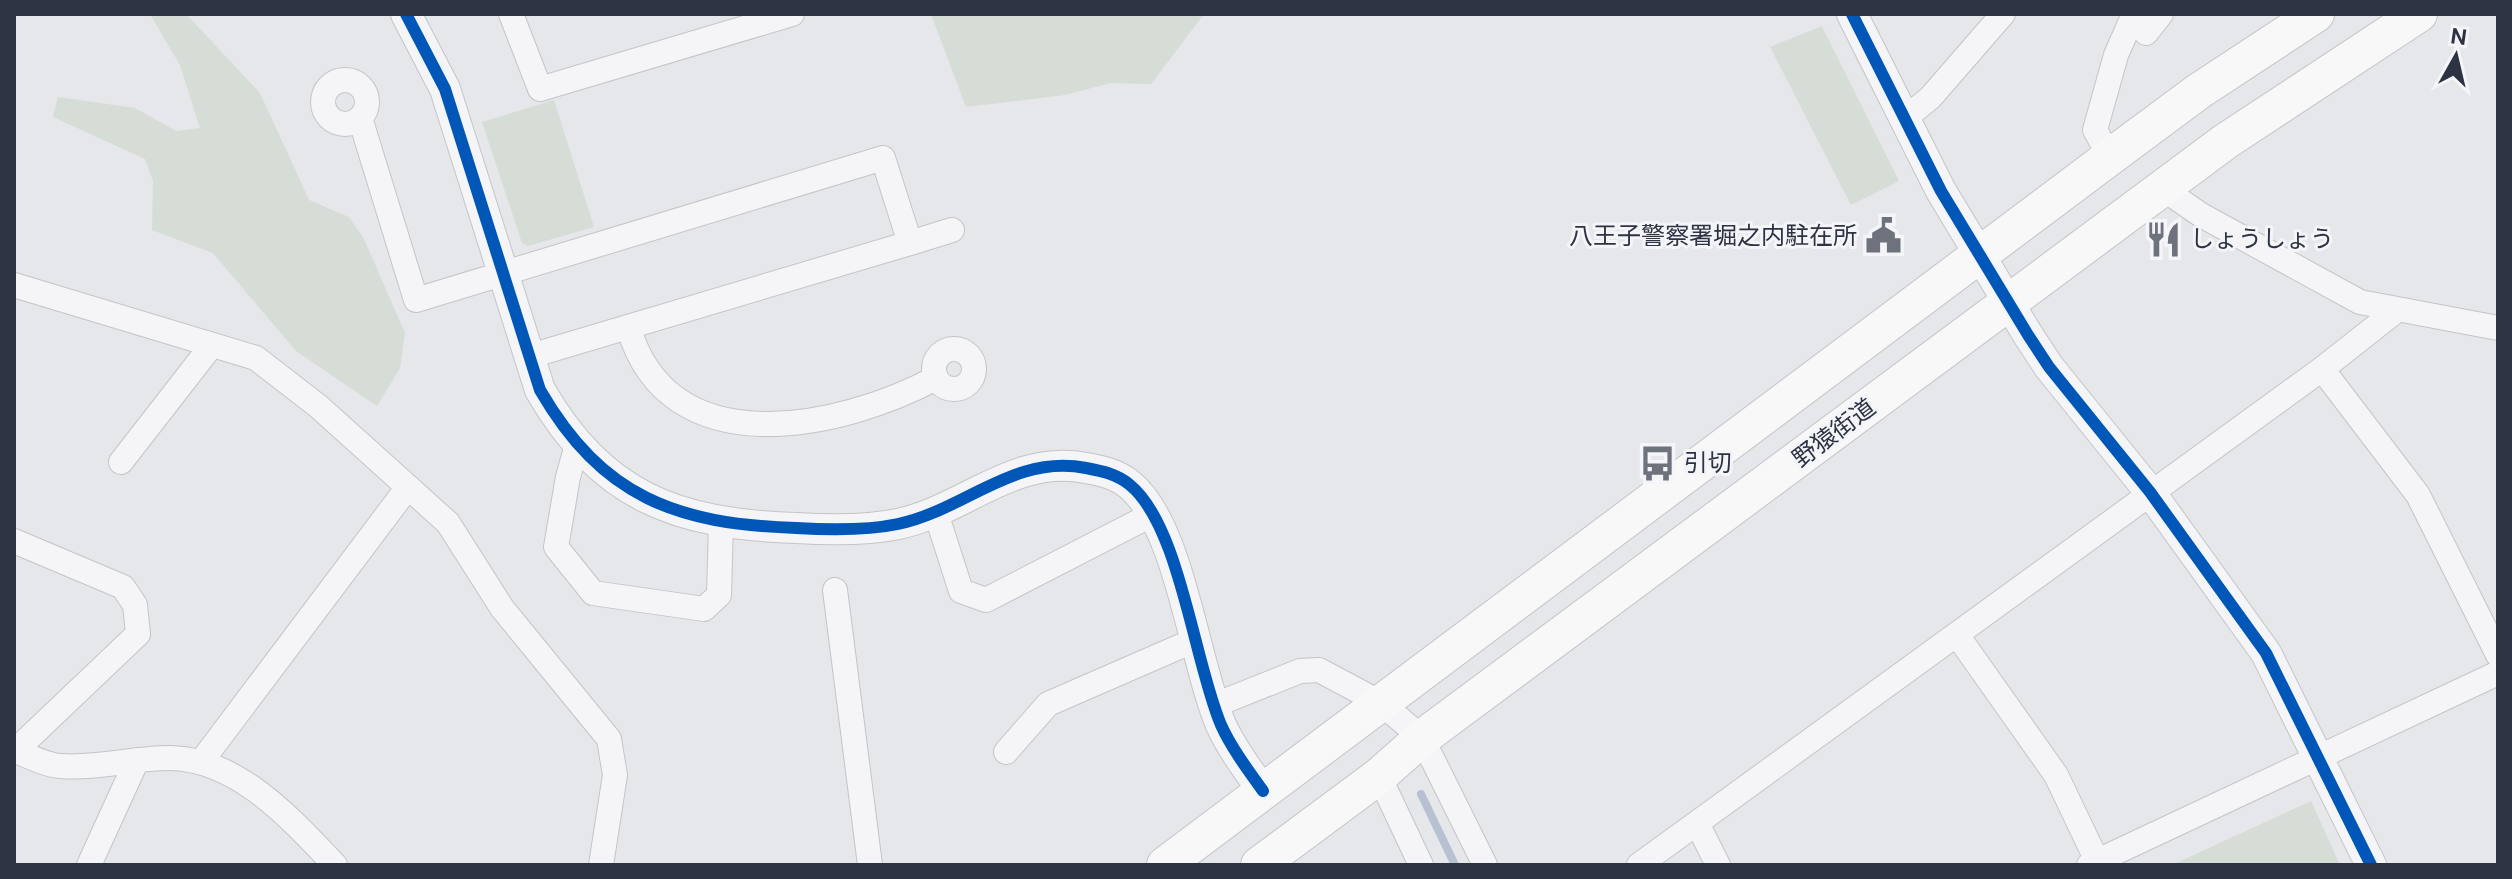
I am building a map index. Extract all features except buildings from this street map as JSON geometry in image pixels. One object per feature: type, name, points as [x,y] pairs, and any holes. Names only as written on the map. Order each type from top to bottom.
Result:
[{"type":"main road","points":[[1165,865],[2199,91],[2316,14]]},
{"type":"main road","name":"野猿街道","points":[[1259,865],[1379,776],[1422,738],[2162,188],[2264,115],[2419,14]]},
{"type":"street","points":[[406,14],[445,89],[527,357],[547,401],[577,445],[637,493],[676,511],[721,523],[824,529],[901,524],[1020,471],[1052,464],[1115,475],[1129,484],[1155,513],[1215,705],[1238,756],[1263,791]]},
{"type":"street","points":[[511,14],[540,89],[792,14]]},
{"type":"street","points":[[1852,14],[1904,119],[2008,305],[2049,367],[2150,492],[2266,653],[2371,865]]},
{"type":"street","points":[[1904,119],[1930,98],[2003,14]]},
{"type":"street","points":[[2110,157],[2095,130],[2116,55],[2147,20]]},
{"type":"street","points":[[360,118],[416,300],[883,158],[910,243]]},
{"type":"street","points":[[2162,188],[2306,275],[2360,302],[2498,328]]},
{"type":"street","points":[[527,357],[952,230]]},
{"type":"street","points":[[15,287],[256,358],[318,406],[448,523],[502,608],[609,739],[615,775],[601,865]]},
{"type":"street","points":[[1639,865],[2322,369],[2397,310]]},
{"type":"street","points":[[629,329],[649,372],[667,393],[688,407],[732,423],[813,419],[864,410],[936,378]]},
{"type":"street","points":[[121,462],[212,345]]},
{"type":"street","points":[[2322,369],[2418,495],[2498,655]]},
{"type":"street","points":[[577,445],[556,547],[593,593],[704,609],[719,595],[721,523]]},
{"type":"street","points":[[201,762],[408,487]]},
{"type":"street","points":[[935,510],[961,591],[986,600],[1155,513]]},
{"type":"street","points":[[14,541],[123,587],[135,605],[138,634],[14,750],[58,766],[137,760],[201,762],[245,784],[295,823],[335,865]]},
{"type":"street","points":[[835,590],[870,865]]},
{"type":"street","points":[[1957,635],[2056,775],[2095,864],[2498,673]]},
{"type":"street","points":[[1006,752],[1048,704],[1195,640]]},
{"type":"street","points":[[1215,705],[1300,671],[1319,670],[1381,703],[1422,738],[1485,865]]},
{"type":"street","points":[[89,865],[137,760]]},
{"type":"street","points":[[1379,776],[1421,865]]},
{"type":"street","points":[[1698,825],[1718,865]]},
{"type":"shaded area","points":[[150,14],[186,14],[260,93],[309,200],[349,217],[364,239],[405,333],[400,368],[377,406],[296,351],[213,253],[152,230],[153,181],[145,159],[53,117],[58,97],[135,108],[176,131],[200,128],[180,65]]},
{"type":"shaded area","points":[[931,14],[1204,14],[1151,84],[1110,83],[1065,95],[966,107]]},
{"type":"shaded area","points":[[1822,26],[1899,181],[1851,205],[1770,47]]},
{"type":"shaded area","points":[[554,100],[594,227],[528,246],[522,243],[482,122]]},
{"type":"shaded area","points":[[2311,801],[2340,865],[2172,865]]},
{"type":"waterway","points":[[1421,794],[1455,865]]},
{"type":"cycle path","points":[[406,14],[445,89],[540,390],[589,456],[617,480],[646,498],[679,511],[714,520],[809,529],[860,529],[898,524],[922,517],[1012,476],[1035,469],[1060,466],[1086,468],[1120,478],[1147,504],[1162,531],[1174,562],[1221,725],[1263,791]]},
{"type":"cycle path","points":[[1852,14],[1941,191],[2028,335],[2049,367],[2150,492],[2266,653],[2371,865]]},
{"type":"place","name":"八王子警察署堀之内駐在所","points":[[1883,236]]},
{"type":"place","name":"しょうしょう","points":[[2164,239]]},
{"type":"place","name":"引切","points":[[1658,463]]}]
